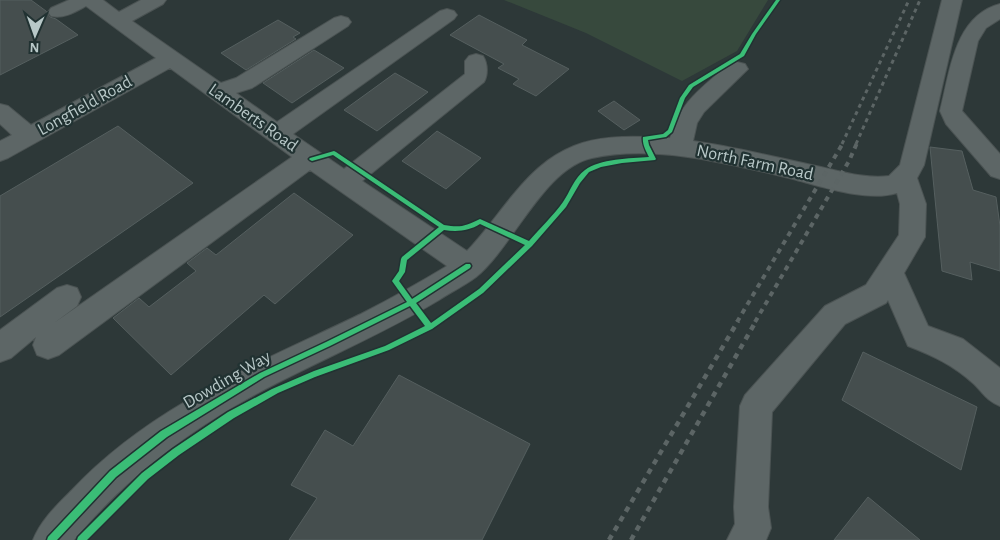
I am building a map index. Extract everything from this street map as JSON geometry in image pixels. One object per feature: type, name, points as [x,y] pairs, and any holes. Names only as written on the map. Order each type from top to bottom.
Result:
[{"type":"street","points":[[58,12],[85,0]]},
{"type":"street","name":"Lamberts Road","points":[[90,0],[304,154],[468,266]]},
{"type":"street","points":[[118,20],[156,0]]},
{"type":"street","points":[[746,540],[753,528],[752,507],[756,406],[835,315],[876,294],[912,237],[913,204],[905,179],[912,165],[952,0]]},
{"type":"street","points":[[1000,10],[979,24],[968,41],[951,111],[954,118],[1000,170]]},
{"type":"street","points":[[276,134],[447,15]]},
{"type":"street","points":[[217,92],[244,83],[342,22]]},
{"type":"street","points":[[979,24],[1000,36]]},
{"type":"street","name":"Longfield Road","points":[[0,152],[170,59]]},
{"type":"street","points":[[344,182],[476,77],[476,61]]},
{"type":"street","points":[[679,148],[686,123],[695,107],[737,69]]},
{"type":"street","points":[[0,112],[29,136]]},
{"type":"street","name":"North Farm Road","points":[[468,266],[501,231],[547,171],[562,160],[584,150],[646,145],[679,148],[874,187],[893,186],[905,179]]},
{"type":"street","points":[[246,187],[304,154]]},
{"type":"street","points":[[48,345],[304,154]]},
{"type":"street","name":"Dowding Way","points":[[52,540],[113,474],[164,434],[262,375],[411,302],[468,266]]},
{"type":"street","points":[[890,272],[918,336],[952,349],[985,374],[1000,391]]},
{"type":"street","points":[[0,348],[67,297]]},
{"type":"green space","points":[[504,0],[768,0],[737,51],[682,81],[586,33]]},
{"type":"building","points":[[0,0],[31,0],[46,11],[50,17],[56,19],[78,35],[0,75]]},
{"type":"building","points":[[479,15],[527,40],[522,45],[569,69],[536,96],[513,84],[519,79],[498,68],[504,64],[450,35]]},
{"type":"building","points":[[278,20],[300,33],[293,37],[296,39],[246,70],[221,53]]},
{"type":"building","points":[[314,50],[344,68],[292,103],[263,83]]},
{"type":"building","points":[[395,73],[428,92],[377,131],[344,110]]},
{"type":"building","points":[[614,101],[640,120],[624,130],[598,111]]},
{"type":"building","points":[[118,126],[193,183],[0,317],[0,196]]},
{"type":"building","points":[[437,131],[481,158],[446,189],[402,161]]},
{"type":"building","points":[[930,147],[962,151],[973,190],[996,197],[1000,226],[1000,271],[970,262],[972,280],[942,271]]},
{"type":"building","points":[[294,193],[353,235],[275,304],[264,295],[171,375],[113,318],[139,298],[149,307],[196,271],[187,263],[207,248],[216,255]]},
{"type":"building","points":[[863,352],[977,407],[961,470],[842,400]]},
{"type":"building","points":[[399,375],[530,444],[482,540],[289,540],[317,498],[291,485],[325,430],[353,446]]},
{"type":"building","points":[[868,497],[920,540],[834,540]]},
{"type":"railway","points":[[842,144],[909,0]]},
{"type":"railway","points":[[856,144],[920,0]]},
{"type":"railway","points":[[737,322],[843,143]]},
{"type":"railway","points":[[755,322],[849,161],[857,143]]},
{"type":"railway","points":[[609,540],[738,321]]},
{"type":"railway","points":[[631,540],[756,321]]},
{"type":"cycle path","points":[[81,540],[145,476],[176,452],[231,415],[275,391],[314,374],[387,348],[430,327],[481,291],[530,244],[564,205],[578,181],[587,171],[600,165],[653,159],[646,145],[645,138],[664,136],[670,131],[683,98],[691,86],[742,55],[778,0]]},
{"type":"cycle path","points":[[312,159],[334,153],[443,227],[462,228],[480,221],[530,244]]},
{"type":"cycle path","points":[[430,327],[395,281],[402,272],[404,259],[443,227]]},
{"type":"cycle path","points":[[51,540],[113,474],[164,434],[262,375],[411,303],[468,266]]}]
